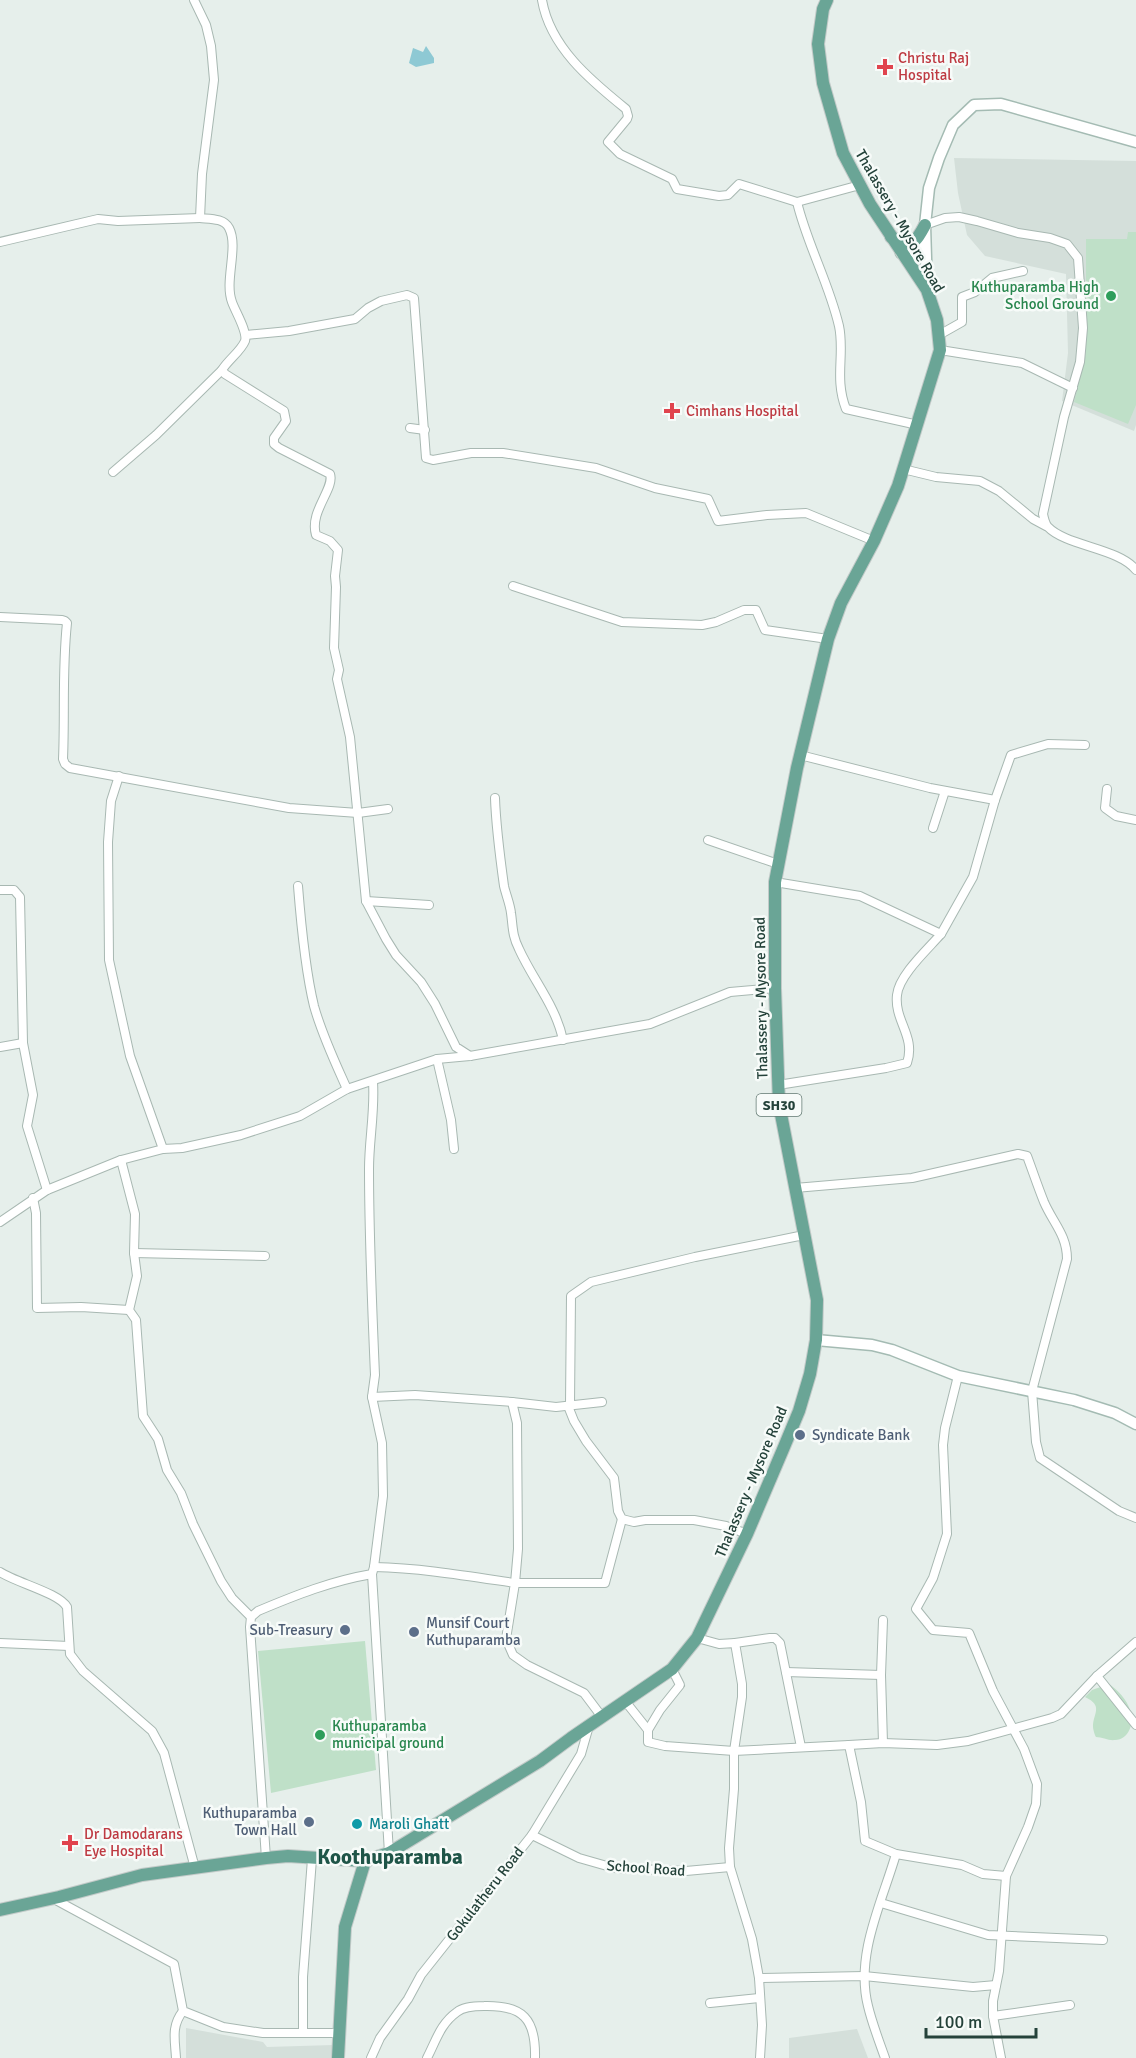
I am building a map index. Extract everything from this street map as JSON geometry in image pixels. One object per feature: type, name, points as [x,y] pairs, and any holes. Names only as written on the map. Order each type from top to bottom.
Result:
[{"type":"main road","name":"Thalassery - Mysore Road","points":[[365,1861],[389,1853],[531,1767],[672,1669],[697,1638],[747,1534],[799,1411],[810,1374],[816,1340],[817,1300],[779,1104],[775,988],[775,882],[800,755],[828,639],[841,603],[874,541],[903,469],[940,350],[937,320],[927,290],[890,236],[843,153],[823,83],[818,44],[827,0]]},
{"type":"main road","points":[[927,290],[924,225],[929,188],[953,125],[974,105],[1001,104],[1136,142]]},
{"type":"main road","points":[[890,236],[900,243],[910,244],[917,240],[924,225]]},
{"type":"main road","points":[[901,253],[917,254],[925,244]]},
{"type":"main road","points":[[816,1340],[872,1345],[892,1350],[958,1376],[1074,1400],[1115,1413],[1136,1424]]},
{"type":"main road","points":[[0,1910],[54,1899],[142,1875],[266,1858],[288,1856],[365,1861],[345,1927],[338,2058]]},
{"type":"street","points":[[194,0],[206,25],[211,46],[214,80],[202,174],[200,219]]},
{"type":"street","points":[[542,0],[560,45],[582,70],[626,109],[627,119],[608,140],[620,154],[672,179],[677,189],[719,196],[728,195],[739,184],[797,202],[860,185]]},
{"type":"street","points":[[797,202],[803,228],[831,295],[840,329],[840,394],[846,409],[918,425]]},
{"type":"street","points":[[924,225],[945,218],[959,217],[1018,233],[1050,238],[1067,244],[1078,258],[1083,328],[1080,362],[1044,500],[1043,514],[1046,526]]},
{"type":"street","points":[[0,242],[98,219],[118,221],[214,219],[225,223],[230,229],[229,287],[231,299],[246,335],[244,343],[222,370],[156,435],[113,472]]},
{"type":"street","points":[[939,335],[962,322],[962,297],[975,292],[992,278],[1023,271]]},
{"type":"street","points":[[246,335],[289,331],[355,319],[381,301],[407,295],[414,298],[426,458],[432,460],[471,453],[503,453],[596,468],[655,489],[708,500],[718,521],[806,513],[874,541]]},
{"type":"street","points":[[940,350],[1022,363],[1073,388]]},
{"type":"street","points":[[222,370],[284,411],[286,421],[274,438],[274,444],[330,474],[332,480],[314,521],[314,530],[316,535],[330,541],[338,550],[335,576],[334,648],[339,670],[339,687],[350,737],[366,901],[396,955],[421,982],[435,1004],[456,1047],[470,1056]]},
{"type":"street","points":[[410,428],[425,430]]},
{"type":"street","points":[[903,469],[936,477],[972,479],[988,484],[1056,533],[1115,556],[1133,565],[1136,570]]},
{"type":"street","points":[[513,586],[622,622],[702,625],[716,622],[744,610],[756,610],[765,630],[828,639]]},
{"type":"street","points":[[0,617],[65,621],[67,623],[63,659],[63,759],[70,768],[289,808],[358,813],[388,809]]},
{"type":"street","points":[[778,1085],[907,1063],[911,1052],[899,1015],[897,994],[902,979],[941,934],[973,877],[994,800],[1011,755],[1048,744],[1084,745]]},
{"type":"street","points":[[800,755],[945,791],[994,800]]},
{"type":"street","points":[[119,776],[111,801],[108,842],[109,960],[130,1056],[163,1149]]},
{"type":"street","points":[[1107,789],[1105,808],[1116,816],[1136,820]]},
{"type":"street","points":[[933,828],[945,791]]},
{"type":"street","points":[[495,798],[498,837],[512,932],[527,965],[552,1008],[563,1040]]},
{"type":"street","points":[[708,840],[778,864]]},
{"type":"street","points":[[775,882],[860,896],[941,934]]},
{"type":"street","points":[[298,886],[301,925],[314,1005],[322,1032],[347,1089]]},
{"type":"street","points":[[0,890],[14,890],[20,897],[23,1043],[33,1095],[27,1126],[47,1190]]},
{"type":"street","points":[[366,901],[429,905]]},
{"type":"street","points":[[0,1222],[47,1190],[121,1161],[163,1149],[182,1148],[240,1135],[300,1116],[347,1089],[437,1059],[470,1056],[650,1024],[730,992],[775,988]]},
{"type":"street","points":[[0,1047],[23,1043]]},
{"type":"street","points":[[437,1059],[451,1120],[454,1149]]},
{"type":"street","points":[[373,1082],[369,1148],[369,1219],[375,1375],[372,1397],[382,1443],[383,1496],[373,1571],[389,1853]]},
{"type":"street","points":[[795,1188],[912,1178],[1018,1154],[1027,1156],[1044,1201],[1058,1224],[1066,1248],[1066,1259],[1032,1391],[1036,1442],[1040,1458],[1119,1511],[1136,1518]]},
{"type":"street","points":[[121,1161],[135,1214],[134,1253],[137,1276],[129,1310],[136,1320],[143,1416],[158,1438],[167,1470],[181,1493],[193,1524],[221,1581],[232,1598],[251,1617]]},
{"type":"street","points":[[33,1198],[36,1213],[37,1308],[81,1307],[129,1310]]},
{"type":"street","points":[[266,1858],[251,1617],[258,1611],[314,1588],[373,1571],[399,1568],[515,1583],[605,1583],[622,1519],[618,1511],[614,1478],[586,1441],[574,1421],[569,1405],[572,1296],[591,1282],[804,1235]]},
{"type":"street","points":[[134,1253],[266,1256]]},
{"type":"street","points":[[958,1376],[943,1445],[947,1534],[933,1578],[916,1609],[933,1630],[969,1633],[993,1691],[1015,1730],[1037,1784],[1035,1804],[1028,1827],[1006,1876],[999,1971],[993,2016],[1001,2058]]},
{"type":"street","points":[[372,1397],[415,1395],[512,1401],[556,1407],[602,1401]]},
{"type":"street","points":[[512,1401],[517,1423],[518,1549],[506,1639],[513,1655],[527,1665],[584,1693],[602,1717]]},
{"type":"street","points":[[622,1519],[634,1522],[694,1520],[726,1526],[747,1534]]},
{"type":"street","points":[[0,1572],[14,1581],[55,1596],[64,1602],[67,1607],[70,1654],[83,1671],[152,1731],[164,1753],[195,1868]]},
{"type":"street","points":[[883,1620],[881,1675],[883,1743]]},
{"type":"street","points":[[697,1638],[719,1644],[775,1638],[780,1642],[801,1747]]},
{"type":"street","points":[[735,1642],[742,1697],[734,1751],[730,1867],[752,1939],[759,1978],[762,2025],[760,2058]]},
{"type":"street","points":[[672,1669],[680,1685],[660,1710],[648,1730],[648,1742],[665,1746],[734,1751],[883,1743],[937,1745],[968,1741],[1052,1719],[1061,1714],[1136,1642]]},
{"type":"street","points":[[0,1643],[69,1646]]},
{"type":"street","points":[[786,1672],[881,1675]]},
{"type":"street","points":[[1097,1677],[1136,1725]]},
{"type":"street","points":[[625,1701],[648,1730]]},
{"type":"street","name":"Gokulatheru Road","points":[[371,2058],[380,2038],[408,1999],[421,1975],[532,1834],[581,1754],[590,1725]]},
{"type":"street","points":[[849,1745],[861,1802],[865,1841],[896,1854],[962,1865],[983,1874],[1006,1876]]},
{"type":"street","name":"School Road","points":[[532,1834],[579,1858],[614,1868],[686,1871],[730,1867]]},
{"type":"street","points":[[885,2058],[867,2004],[864,1976],[865,1957],[896,1854]]},
{"type":"street","points":[[303,2033],[303,1968],[312,1859]]},
{"type":"street","points":[[54,1899],[174,1964],[183,2011],[174,2029],[176,2058]]},
{"type":"street","points":[[881,1903],[974,1932],[1000,1936],[1102,1940]]},
{"type":"street","points":[[759,1978],[864,1976],[973,1987],[996,1985]]},
{"type":"street","points":[[710,2003],[759,1998]]},
{"type":"street","points":[[993,2016],[1070,2005]]},
{"type":"street","points":[[427,2058],[439,2031],[458,2011],[479,2006],[510,2007],[523,2014],[536,2039],[535,2058]]},
{"type":"street","points":[[183,2011],[224,2027],[262,2034],[339,2033]]},
{"type":"shaded area","points":[[954,158],[1136,161],[1136,425],[1134,431],[1062,401],[1068,353],[1066,274],[985,256],[967,235],[958,193]]},
{"type":"shaded area","points":[[186,2028],[263,2042],[267,2047],[333,2045],[332,2058],[186,2058]]},
{"type":"shaded area","points":[[857,2029],[868,2058],[789,2058],[789,2038]]},
{"type":"green space","name":"Kuthuparamba High School Ground","points":[[1128,232],[1136,232],[1136,405],[1128,424],[1074,402],[1086,353],[1086,239],[1127,239]]},
{"type":"green space","name":"Kuthuparamba municipal ground","points":[[365,1641],[376,1770],[271,1793],[258,1651]]},
{"type":"green space","points":[[1109,1684],[1119,1692],[1129,1706],[1132,1720],[1127,1734],[1115,1740],[1096,1737],[1093,1722],[1096,1707],[1091,1700],[1085,1697],[1092,1690]]},
{"type":"water","points":[[426,46],[434,58],[434,63],[416,67],[409,63],[413,48],[423,52]]},
{"type":"place","name":"Christu Raj Hospital","points":[[885,67]]},
{"type":"place","name":"Kuthuparamba High School Ground","points":[[1111,296]]},
{"type":"place","name":"Cimhans Hospital","points":[[672,411]]},
{"type":"place","name":"Syndicate Bank","points":[[800,1435]]},
{"type":"place","name":"Sub-Treasury","points":[[345,1630]]},
{"type":"place","name":"Munsif Court Kuthuparamba","points":[[414,1632]]},
{"type":"place","name":"Kuthuparamba municipal ground","points":[[320,1735]]},
{"type":"place","name":"Kuthuparamba Town Hall","points":[[309,1822]]},
{"type":"place","name":"Maroli Ghatt","points":[[357,1824]]},
{"type":"place","name":"Dr Damodarans Eye Hospital","points":[[70,1843]]},
{"type":"district","name":"Koothuparamba","points":[[390,1857]]}]
